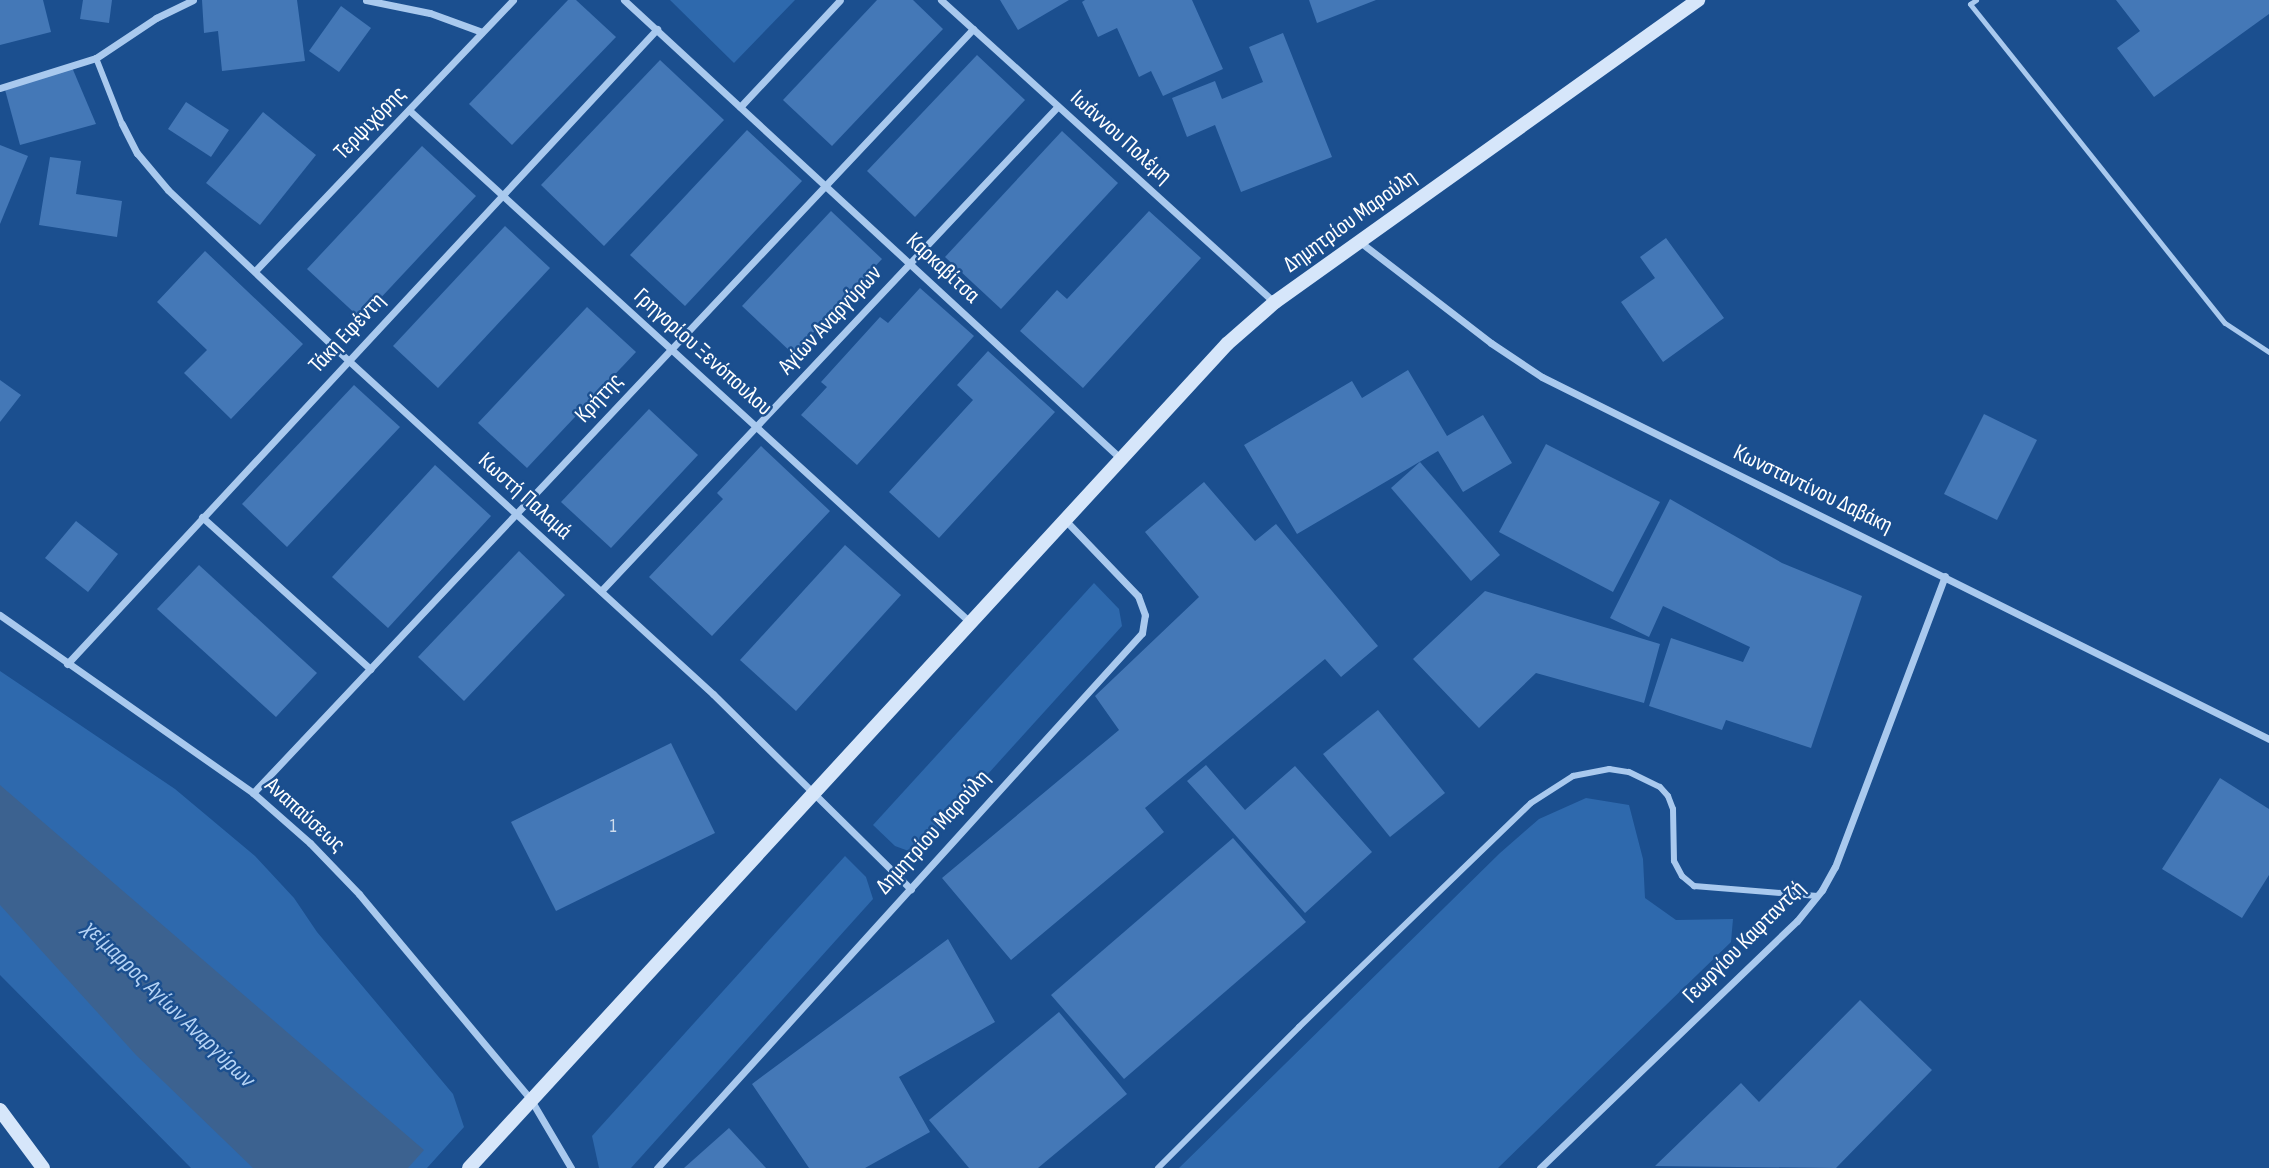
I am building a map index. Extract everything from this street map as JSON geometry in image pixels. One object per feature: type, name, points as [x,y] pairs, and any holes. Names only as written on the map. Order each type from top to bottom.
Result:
[{"type":"main road","name":"Δημητρίου Μαρούλη","points":[[469,1168],[1227,344],[1275,303],[1698,0]]},
{"type":"main road","points":[[0,1110],[43,1168]]},
{"type":"street","points":[[0,88],[96,58],[156,18],[193,0]]},
{"type":"street","points":[[366,0],[430,13],[482,33]]},
{"type":"street","name":"Τερψιχόρης","points":[[255,271],[513,0]]},
{"type":"street","name":"Καρκαβίτσα","points":[[624,0],[1120,458]]},
{"type":"street","points":[[740,107],[840,0]]},
{"type":"street","name":"Ιωάννου Πολέμη","points":[[941,0],[1275,303]]},
{"type":"street","name":"Κρήτης","points":[[253,793],[973,29]]},
{"type":"street","name":"Τάκη Εφέντη","points":[[66,664],[657,30]]},
{"type":"street","points":[[96,58],[122,124]]},
{"type":"street","name":"Αγίων Αναργύρων","points":[[601,591],[1058,106]]},
{"type":"street","name":"Γρηγορίου Ξενόπουλου","points":[[409,110],[971,623]]},
{"type":"street","name":"Κωστή Παλαμά","points":[[122,124],[138,153],[156,177],[348,360],[733,713],[911,889]]},
{"type":"street","name":"Κωνσταντίνου Δαβάκη","points":[[1360,242],[1491,343],[1535,373],[2269,737]]},
{"type":"street","points":[[202,517],[370,670]]},
{"type":"street","name":"Δημητρίου Μαρούλη","points":[[657,1168],[1145,628],[1146,615],[1138,596],[1064,519]]},
{"type":"street","name":"Γεωργίου Καφταντζή","points":[[1540,1168],[1797,920],[1818,896],[1835,867],[1945,576]]},
{"type":"street","name":"Αναπαύσεως","points":[[0,615],[253,793],[286,820],[359,894],[531,1100],[571,1168]]},
{"type":"street","points":[[1158,1168],[1308,1017],[1531,803],[1573,776],[1609,769],[1629,772],[1660,787],[1668,796],[1673,809],[1674,861],[1682,876],[1694,886],[1818,896]]},
{"type":"lane","points":[[1976,0],[1970,4],[2225,323],[2269,352]]},
{"type":"shaded area","points":[[670,0],[795,0],[734,63]]},
{"type":"shaded area","points":[[1094,583],[1119,609],[1122,626],[919,850],[914,853],[895,846],[873,825]]},
{"type":"shaded area","points":[[0,671],[175,789],[255,856],[294,898],[317,932],[453,1094],[464,1127],[427,1168],[191,1168],[0,975]]},
{"type":"shaded area","points":[[1586,798],[1629,805],[1643,859],[1645,898],[1676,920],[1733,919],[1731,942],[1498,1168],[1179,1168],[1500,853],[1539,819]]},
{"type":"shaded area","points":[[845,856],[866,877],[873,899],[631,1168],[599,1168],[592,1136]]},
{"type":"water","name":"χείμαρρος Αγίων Αναργύρων","points":[[0,785],[424,1150],[408,1168],[253,1168],[136,1055],[0,905]]},
{"type":"building","points":[[0,0],[43,0],[51,32],[0,45]]},
{"type":"building","points":[[83,0],[112,0],[109,23],[80,19]]},
{"type":"building","points":[[202,0],[297,0],[305,61],[222,71],[218,31],[204,33]]},
{"type":"building","points":[[568,0],[576,0],[616,37],[512,145],[469,104]]},
{"type":"building","points":[[877,0],[913,0],[943,29],[832,146],[783,100]]},
{"type":"building","points":[[1000,0],[1069,0],[1018,30]]},
{"type":"building","points":[[1192,0],[1223,69],[1163,96],[1151,71],[1139,77],[1117,28],[1098,37],[1082,2]]},
{"type":"building","points":[[1309,0],[1376,0],[1317,23]]},
{"type":"building","points":[[2116,0],[2269,0],[2269,14],[2154,97],[2117,48],[2140,31]]},
{"type":"building","points":[[341,6],[371,28],[339,72],[309,51]]},
{"type":"building","points":[[1283,33],[1332,157],[1241,192],[1215,125],[1187,137],[1172,98],[1215,81],[1222,99],[1263,82],[1249,47]]},
{"type":"building","points":[[977,55],[1025,100],[915,217],[867,171]]},
{"type":"building","points":[[660,60],[724,120],[604,246],[541,185]]},
{"type":"building","points":[[71,65],[96,124],[20,145],[4,86]]},
{"type":"building","points":[[186,102],[229,130],[211,157],[168,129]]},
{"type":"building","points":[[263,112],[316,155],[260,225],[206,183]]},
{"type":"building","points":[[747,130],[802,181],[685,306],[630,255]]},
{"type":"building","points":[[1062,131],[1118,183],[1001,309],[945,257]]},
{"type":"building","points":[[0,145],[28,156],[0,224]]},
{"type":"building","points":[[422,146],[476,196],[361,319],[307,269]]},
{"type":"building","points":[[50,157],[81,161],[76,194],[122,201],[117,237],[39,225]]},
{"type":"building","points":[[831,211],[882,259],[793,354],[742,306]]},
{"type":"building","points":[[1149,211],[1201,258],[1083,388],[1020,331],[1057,290],[1067,299]]},
{"type":"building","points":[[505,226],[550,268],[438,388],[393,346]]},
{"type":"building","points":[[1666,238],[1724,318],[1663,362],[1621,302],[1655,278],[1640,257]]},
{"type":"building","points":[[205,251],[303,344],[231,419],[184,373],[207,350],[157,302]]},
{"type":"building","points":[[920,288],[974,336],[857,465],[801,415],[827,387],[821,382],[880,317],[888,323]]},
{"type":"building","points":[[587,307],[636,352],[527,468],[478,423]]},
{"type":"building","points":[[988,351],[1055,412],[939,538],[889,492],[973,400],[957,385]]},
{"type":"building","points":[[1408,370],[1447,436],[1483,415],[1512,463],[1463,492],[1438,451],[1297,534],[1244,445],[1352,381],[1362,398]]},
{"type":"building","points":[[0,380],[21,395],[0,422]]},
{"type":"building","points":[[354,385],[400,427],[287,547],[242,504]]},
{"type":"building","points":[[649,409],[698,455],[611,548],[561,502]]},
{"type":"building","points":[[1984,414],[2037,440],[1997,520],[1944,494]]},
{"type":"building","points":[[1546,444],[1660,502],[1613,592],[1499,532]]},
{"type":"building","points":[[761,446],[830,511],[712,636],[649,577],[723,499],[717,493]]},
{"type":"building","points":[[1420,462],[1500,555],[1471,581],[1391,488]]},
{"type":"building","points":[[435,465],[491,516],[388,628],[332,577]]},
{"type":"building","points":[[1204,482],[1255,541],[1276,524],[1378,646],[1341,677],[1325,659],[1145,808],[1164,832],[1011,960],[942,878],[1119,730],[1095,696],[1199,597],[1145,532]]},
{"type":"building","points":[[1670,499],[1782,563],[1862,596],[1811,748],[1726,720],[1722,730],[1649,706],[1671,638],[1743,662],[1750,647],[1663,606],[1649,637],[1610,618]]},
{"type":"building","points":[[76,521],[118,554],[88,592],[45,558]]},
{"type":"building","points":[[845,545],[901,595],[796,711],[740,660]]},
{"type":"building","points":[[519,551],[565,595],[464,701],[418,657]]},
{"type":"building","points":[[199,565],[317,673],[276,717],[157,609]]},
{"type":"building","points":[[1485,591],[1660,644],[1644,703],[1536,673],[1479,728],[1413,659]]},
{"type":"building","points":[[1378,710],[1445,793],[1390,837],[1323,754]]},
{"type":"building","points":[[671,743],[715,833],[556,911],[511,822]]},
{"type":"building","points":[[1206,765],[1245,810],[1295,766],[1372,852],[1305,913],[1187,781]]},
{"type":"building","points":[[2220,778],[2269,809],[2269,875],[2242,918],[2162,869]]},
{"type":"building","points":[[1233,838],[1306,922],[1124,1079],[1051,995]]},
{"type":"building","points":[[948,939],[995,1022],[899,1077],[930,1132],[865,1168],[809,1168],[752,1084]]},
{"type":"building","points":[[1860,1000],[1932,1070],[1836,1168],[1655,1166],[1741,1083],[1759,1102]]},
{"type":"building","points":[[1059,1012],[1127,1094],[1038,1168],[969,1168],[929,1120]]},
{"type":"building","points":[[729,1128],[766,1168],[684,1168]]}]
